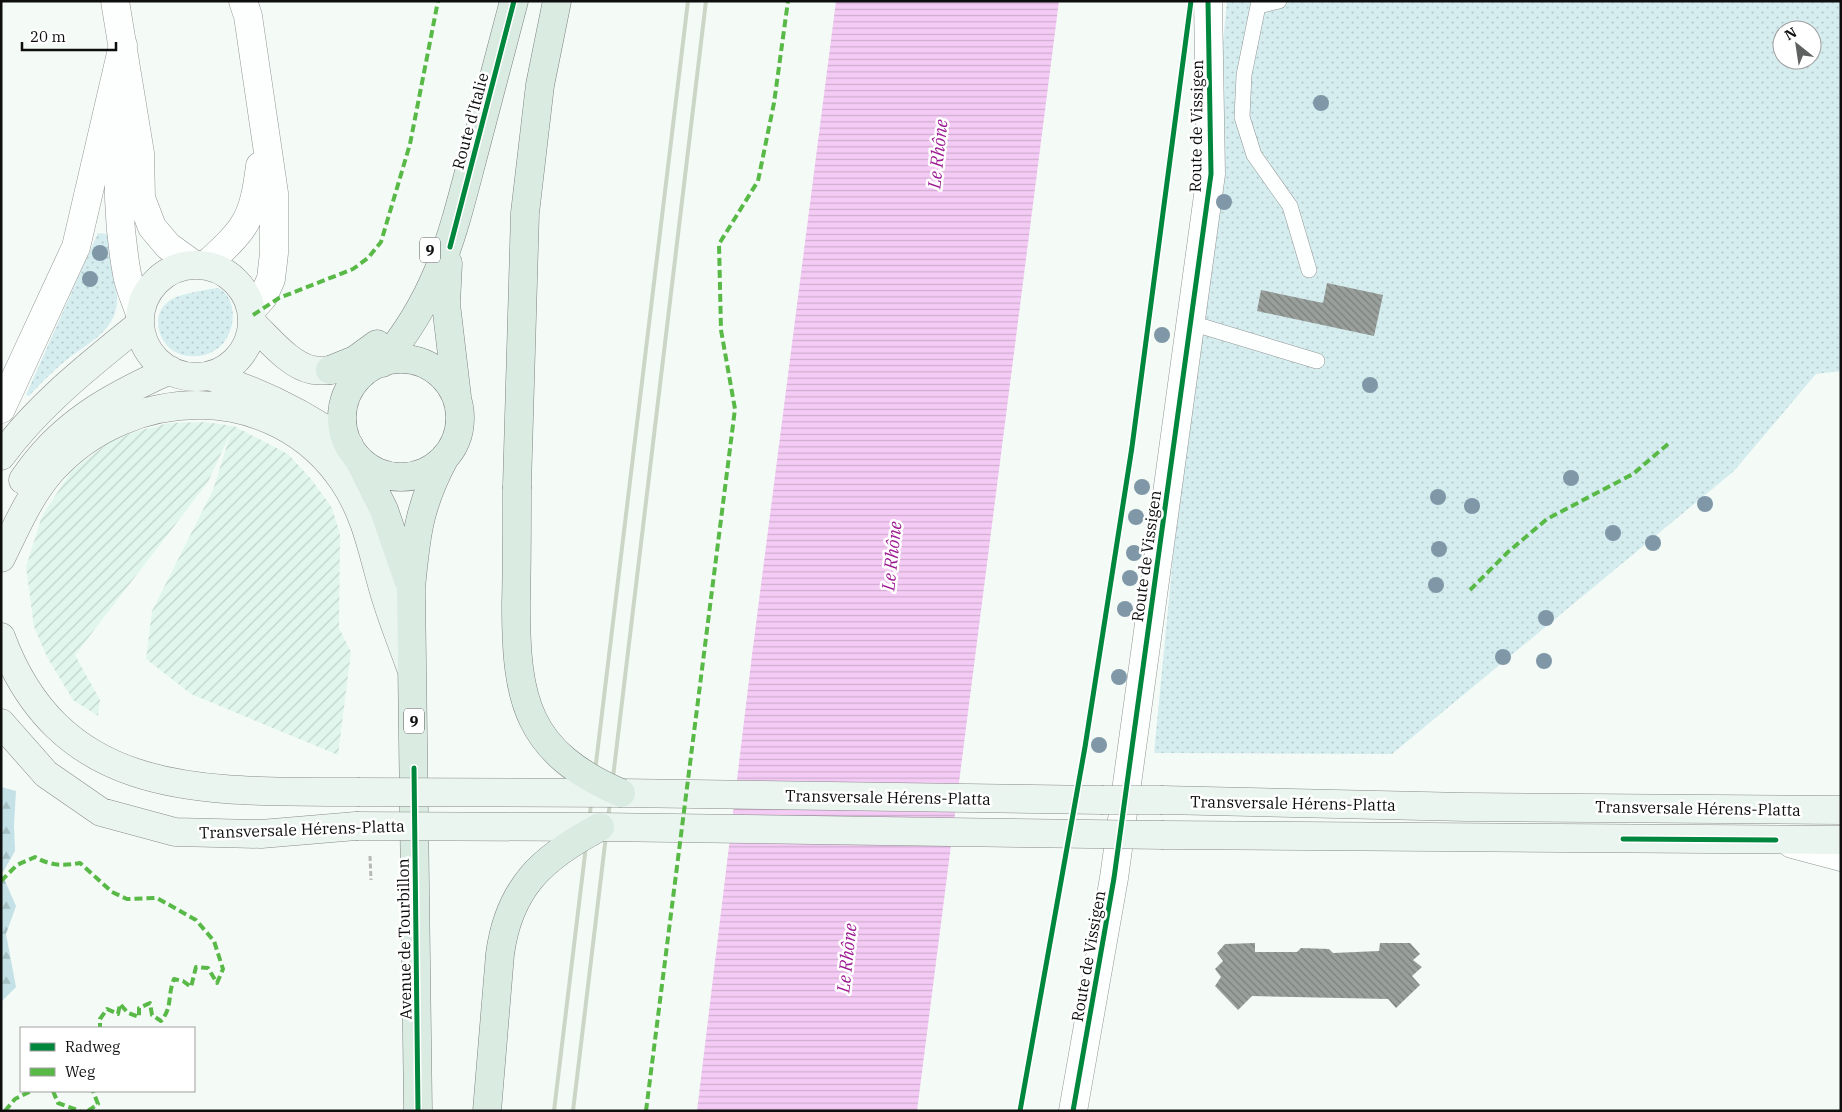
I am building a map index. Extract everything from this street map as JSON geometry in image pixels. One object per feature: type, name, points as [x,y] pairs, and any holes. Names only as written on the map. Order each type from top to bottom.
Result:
[{"type":"main road","name":"Route d'Italie","points":[[458,402],[446,304],[450,247],[514,1]]},
{"type":"main road","points":[[557,1],[540,84],[525,213],[517,486],[517,658],[523,696],[534,720],[554,749],[585,776],[621,793]]},
{"type":"main road","name":"Route d'Italie","points":[[330,370],[355,360],[375,346],[386,335],[406,305],[425,264],[489,96]]},
{"type":"main road","name":"Route d'Italie","points":[[380,364],[410,328],[450,247]]},
{"type":"main road","points":[[199,264],[222,270],[235,280],[246,293],[252,316],[249,342],[239,357],[226,369],[209,376],[189,377],[170,370],[151,355],[144,340],[140,319],[145,298],[154,283],[176,268],[199,264]]},
{"type":"main road","points":[[209,376],[284,404],[317,423],[378,473],[402,478],[413,477],[433,468],[445,457],[458,434],[460,423],[458,402],[448,382],[432,368],[411,360],[399,359],[380,364],[330,370],[312,370],[297,363],[252,316]]},
{"type":"main road","points":[[1,456],[31,419],[58,391],[140,319]]},
{"type":"main road","points":[[353,452],[342,423],[345,400],[357,379],[380,364]]},
{"type":"main road","points":[[1,526],[16,492],[52,443],[84,416],[114,396],[170,370]]},
{"type":"main road","points":[[1,558],[34,493],[53,470],[97,432],[118,421],[163,407],[212,405],[250,412],[270,420],[310,445],[328,461],[357,502],[367,526],[383,589],[413,675]]},
{"type":"main road","name":"Avenue de Tourbillon","points":[[353,452],[384,510],[411,588]]},
{"type":"main road","name":"Avenue de Tourbillon","points":[[418,1111],[411,588],[421,511],[431,484],[445,457]]},
{"type":"main road","name":"Transversale Hérens-Platta","points":[[1,637],[9,658],[30,697],[65,735],[122,769],[187,786],[256,792],[621,793],[1163,800],[1466,807],[1841,810]]},
{"type":"main road","name":"Transversale Hérens-Platta","points":[[1,723],[46,774],[101,812],[174,832],[363,837],[600,826],[1164,836],[1841,840]]},
{"type":"main road","points":[[487,1111],[500,954],[511,908],[528,880],[553,856],[600,826]]},
{"type":"street","points":[[115,1],[140,153],[141,198],[152,227],[168,246],[199,264],[240,232],[252,213],[256,200],[265,133]]},
{"type":"street","points":[[243,1],[248,16],[274,194],[274,253],[270,279],[263,297],[252,316]]},
{"type":"street","name":"Route de Vissigen","points":[[1073,1111],[1114,878],[1211,174],[1208,1]]},
{"type":"street","points":[[1,409],[76,247],[123,45]]},
{"type":"street","points":[[134,111],[123,139],[120,207],[121,234],[127,276],[140,319]]},
{"type":"street","points":[[1702,808],[1841,799]]},
{"type":"street","points":[[1776,840],[1841,858]]},
{"type":"lane","points":[[1278,1],[1258,4],[1244,75],[1242,117],[1254,155],[1290,206],[1309,270]]},
{"type":"lane","points":[[1191,323],[1317,362]]},
{"type":"path","points":[[363,837],[371,880]]},
{"type":"green space","points":[[205,422],[234,426],[288,454],[312,480],[332,508],[340,534],[339,628],[351,652],[338,755],[191,694],[146,659],[152,611],[213,490],[231,432],[208,482],[75,655],[100,700],[98,716],[73,700],[47,657],[34,627],[26,567],[42,516],[72,470],[110,442],[134,432],[169,423]]},
{"type":"green space","points":[[1,787],[16,791],[15,851],[2,874],[16,906],[6,934],[16,987],[1,1002]]},
{"type":"shaded area","points":[[1227,1],[1841,1],[1841,371],[1816,374],[1734,471],[1392,754],[1154,753]]},
{"type":"shaded area","points":[[98,233],[107,234],[114,268],[117,303],[111,322],[98,337],[65,361],[29,396],[26,395]]},
{"type":"shaded area","points":[[217,288],[226,294],[231,304],[233,316],[231,329],[225,341],[215,350],[201,356],[183,355],[168,347],[163,340],[158,323],[163,307],[169,301],[179,296]]},
{"type":"water","name":"Le Rhône","points":[[836,1],[1059,1],[917,1111],[697,1111],[752,655]]},
{"type":"building","points":[[1327,283],[1383,295],[1374,336],[1257,311],[1261,290],[1323,303]]},
{"type":"building","points":[[1255,943],[1255,952],[1297,952],[1301,948],[1329,949],[1333,953],[1379,951],[1380,943],[1410,943],[1420,954],[1413,960],[1422,967],[1412,976],[1420,985],[1396,1008],[1388,999],[1252,996],[1238,1010],[1215,986],[1221,977],[1215,969],[1223,961],[1217,953],[1225,944]]},
{"type":"railway","points":[[554,1111],[688,1]]},
{"type":"railway","points":[[573,1111],[706,1]]},
{"type":"marked path","points":[[253,315],[279,298],[353,269],[368,258],[381,242],[410,144],[438,1]]},
{"type":"marked path","points":[[646,1111],[735,409],[721,330],[719,244],[758,181],[774,103],[788,1]]},
{"type":"marked path","points":[[1470,590],[1508,552],[1547,519],[1633,474],[1668,444]]},
{"type":"marked path","points":[[1,881],[17,865],[35,857],[57,864],[80,863],[112,892],[127,899],[157,898],[196,920],[214,941],[223,969],[217,983],[208,968],[196,967],[191,987],[183,981],[174,979],[169,1006],[161,1021],[152,1015],[150,1003],[139,1008],[139,1017],[128,1013],[120,1004],[118,1014],[107,1009],[100,1019],[100,1027]]},
{"type":"marked path","points":[[5,1111],[15,1099],[29,1092]]},
{"type":"marked path","points":[[53,1092],[58,1103],[80,1111]]},
{"type":"marked path","points":[[88,1111],[98,1104],[93,1092]]},
{"type":"cycle path","points":[[450,247],[514,1]]},
{"type":"cycle path","points":[[1020,1111],[1085,747],[1132,447],[1191,1]]},
{"type":"cycle path","points":[[1073,1111],[1114,878],[1211,174],[1208,1]]},
{"type":"cycle path","points":[[414,768],[418,1111]]},
{"type":"cycle path","points":[[1623,839],[1776,840]]}]
